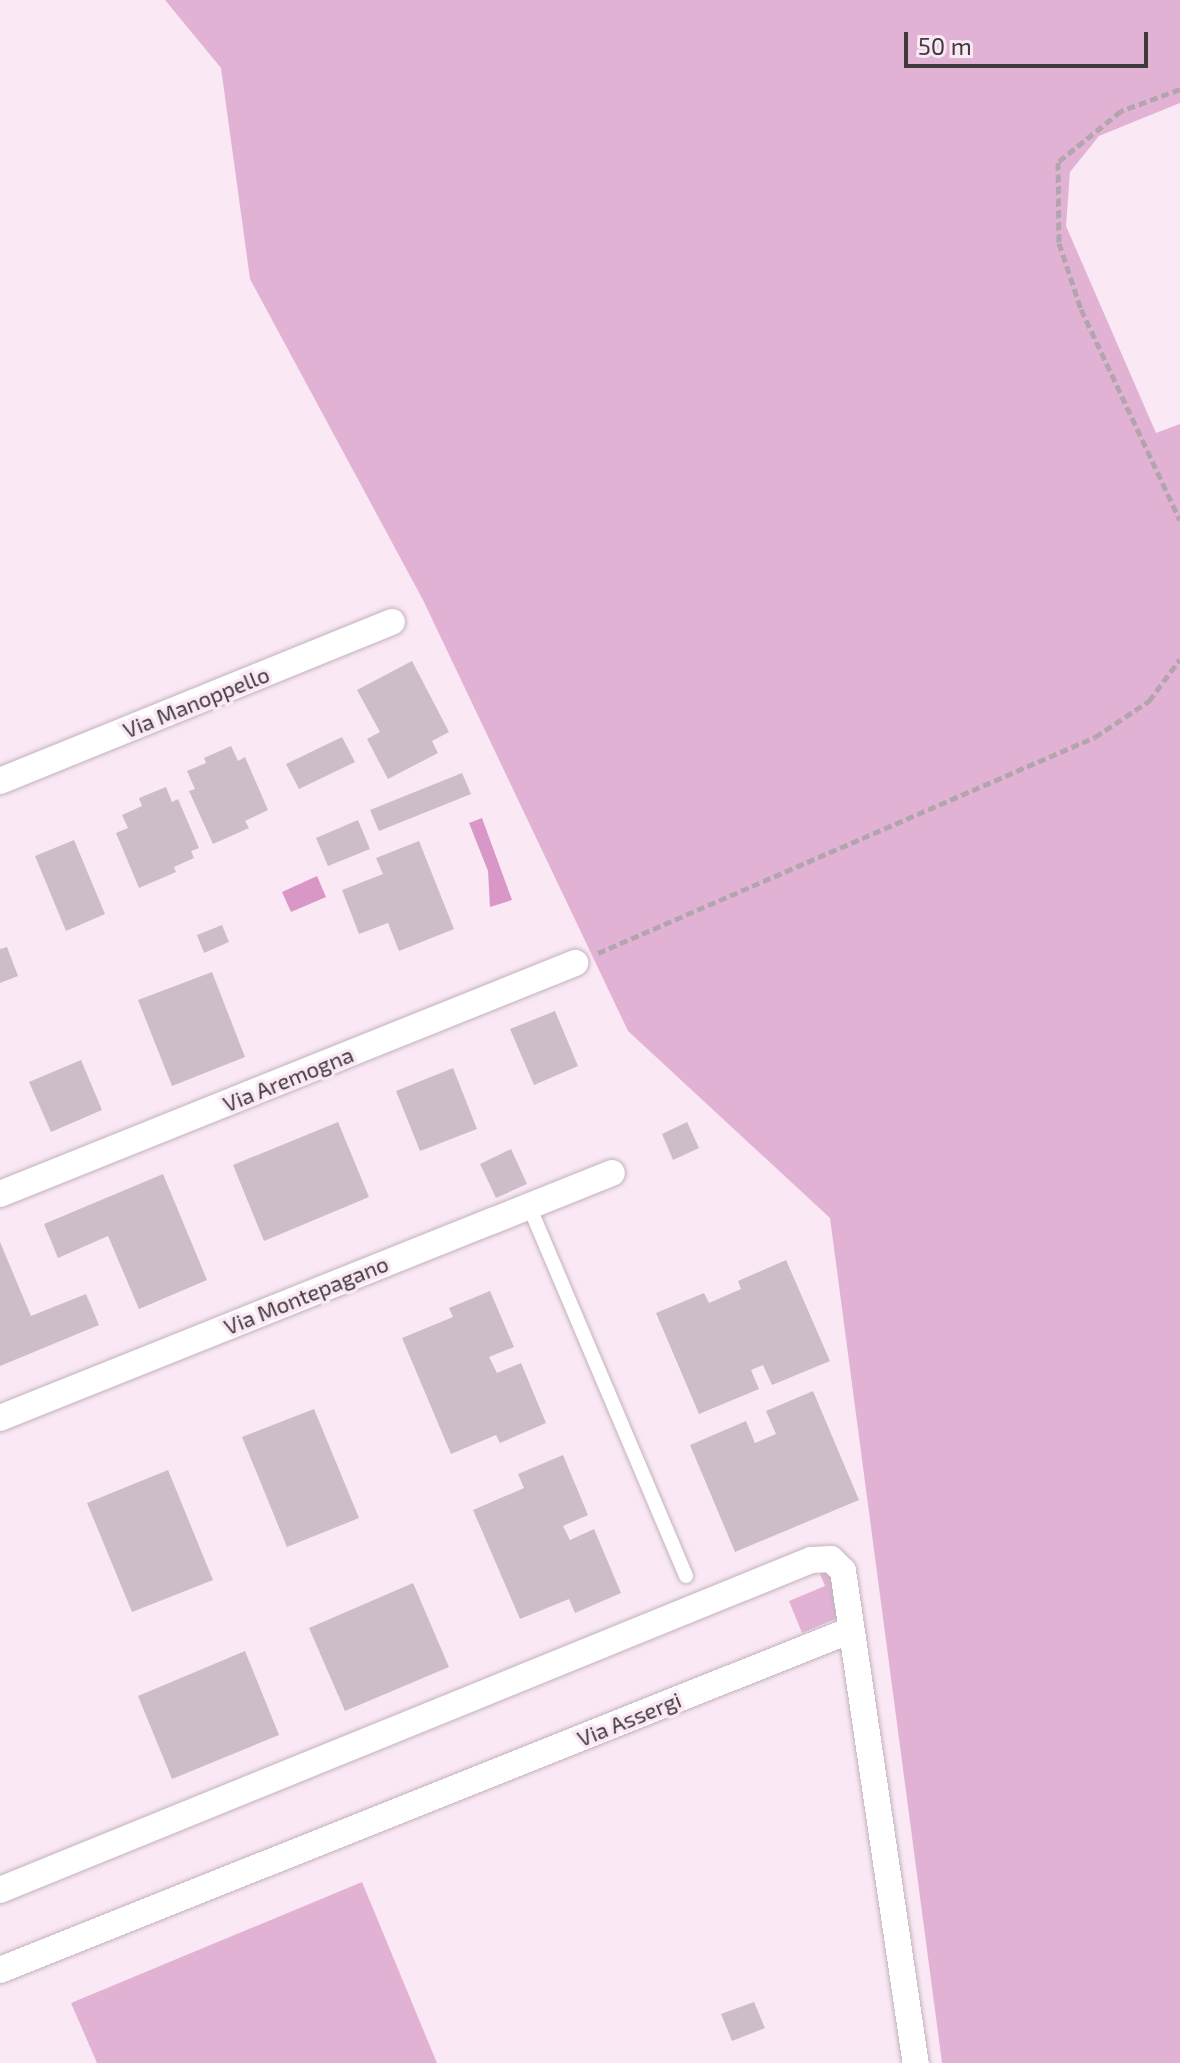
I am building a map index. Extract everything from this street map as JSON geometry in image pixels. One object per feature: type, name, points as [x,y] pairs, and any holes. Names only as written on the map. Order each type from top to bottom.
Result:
[{"type":"street","name":"Via Manoppello","points":[[0,781],[392,622]]},
{"type":"street","name":"Via Aremogna","points":[[0,1194],[575,963]]},
{"type":"street","name":"Via Montepagano","points":[[0,1418],[612,1173]]},
{"type":"street","points":[[0,1890],[811,1560],[831,1559],[843,1571],[916,2063]]},
{"type":"street","name":"Via Assergi","points":[[0,1970],[851,1630]]},
{"type":"lane","points":[[529,1206],[686,1576]]},
{"type":"path","points":[[1180,89],[1121,111],[1058,162],[1059,243],[1063,257],[1081,309],[1180,520]]},
{"type":"path","points":[[575,963],[1095,737],[1149,701],[1180,659]]},
{"type":"shaded area","points":[[165,0],[1180,0],[1180,103],[1099,136],[1070,172],[1066,226],[1156,433],[1180,424],[1180,2063],[942,2063],[830,1218],[628,1031],[423,600],[250,279],[221,68]]},
{"type":"shaded area","points":[[482,818],[512,900],[490,907],[488,871],[469,823]]},
{"type":"shaded area","points":[[317,876],[326,897],[291,912],[282,892]]},
{"type":"shaded area","points":[[837,1567],[840,1617],[802,1633],[789,1601],[825,1586],[820,1574]]},
{"type":"shaded area","points":[[362,1882],[437,2063],[97,2063],[71,2003]]},
{"type":"building","points":[[412,661],[449,732],[432,741],[438,753],[388,779],[367,739],[380,732],[357,690]]},
{"type":"building","points":[[342,737],[355,762],[299,789],[286,764]]},
{"type":"building","points":[[231,746],[238,761],[245,757],[268,810],[245,821],[249,828],[213,844],[189,791],[195,789],[187,771],[206,763],[204,758]]},
{"type":"building","points":[[462,773],[471,794],[379,831],[370,810]]},
{"type":"building","points":[[166,787],[172,802],[178,799],[199,848],[191,851],[194,858],[174,867],[176,872],[139,888],[116,833],[128,828],[122,815],[142,806],[139,798]]},
{"type":"building","points":[[358,820],[370,849],[328,866],[316,838]]},
{"type":"building","points":[[74,840],[105,914],[66,931],[35,856]]},
{"type":"building","points":[[419,841],[454,929],[399,951],[388,923],[359,934],[342,890],[383,874],[376,858]]},
{"type":"building","points":[[222,925],[229,942],[204,953],[197,935]]},
{"type":"building","points":[[7,947],[18,976],[0,983],[0,949]]},
{"type":"building","points":[[212,972],[245,1057],[172,1086],[138,1000]]},
{"type":"building","points":[[555,1011],[578,1066],[534,1085],[510,1029]]},
{"type":"building","points":[[81,1060],[102,1110],[51,1132],[29,1082]]},
{"type":"building","points":[[453,1068],[477,1129],[420,1151],[396,1091]]},
{"type":"building","points":[[338,1122],[369,1197],[264,1241],[233,1165]]},
{"type":"building","points":[[687,1122],[699,1148],[673,1160],[662,1134]]},
{"type":"building","points":[[511,1149],[527,1184],[496,1198],[480,1164]]},
{"type":"building","points":[[163,1174],[207,1280],[139,1309],[108,1236],[58,1258],[44,1224]]},
{"type":"building","points":[[0,1242],[31,1316],[86,1294],[99,1325],[0,1366]]},
{"type":"building","points":[[786,1260],[830,1361],[772,1385],[763,1365],[751,1370],[759,1389],[699,1414],[656,1313],[704,1293],[709,1303],[741,1289],[738,1281]]},
{"type":"building","points":[[490,1291],[514,1347],[489,1357],[497,1373],[521,1363],[546,1423],[500,1443],[496,1435],[451,1454],[402,1338],[453,1317],[449,1308]]},
{"type":"building","points":[[813,1391],[859,1500],[735,1552],[690,1445],[746,1421],[755,1443],[776,1434],[766,1411]]},
{"type":"building","points":[[314,1409],[359,1518],[287,1547],[242,1437]]},
{"type":"building","points":[[563,1455],[588,1515],[563,1526],[570,1540],[594,1529],[621,1593],[575,1613],[569,1599],[520,1619],[473,1510],[524,1488],[518,1474]]},
{"type":"building","points":[[168,1470],[213,1580],[132,1612],[87,1503]]},
{"type":"building","points":[[413,1583],[449,1667],[345,1711],[309,1628]]},
{"type":"building","points":[[245,1651],[279,1735],[172,1779],[138,1696]]},
{"type":"building","points":[[754,2002],[765,2028],[732,2041],[721,2014]]}]
